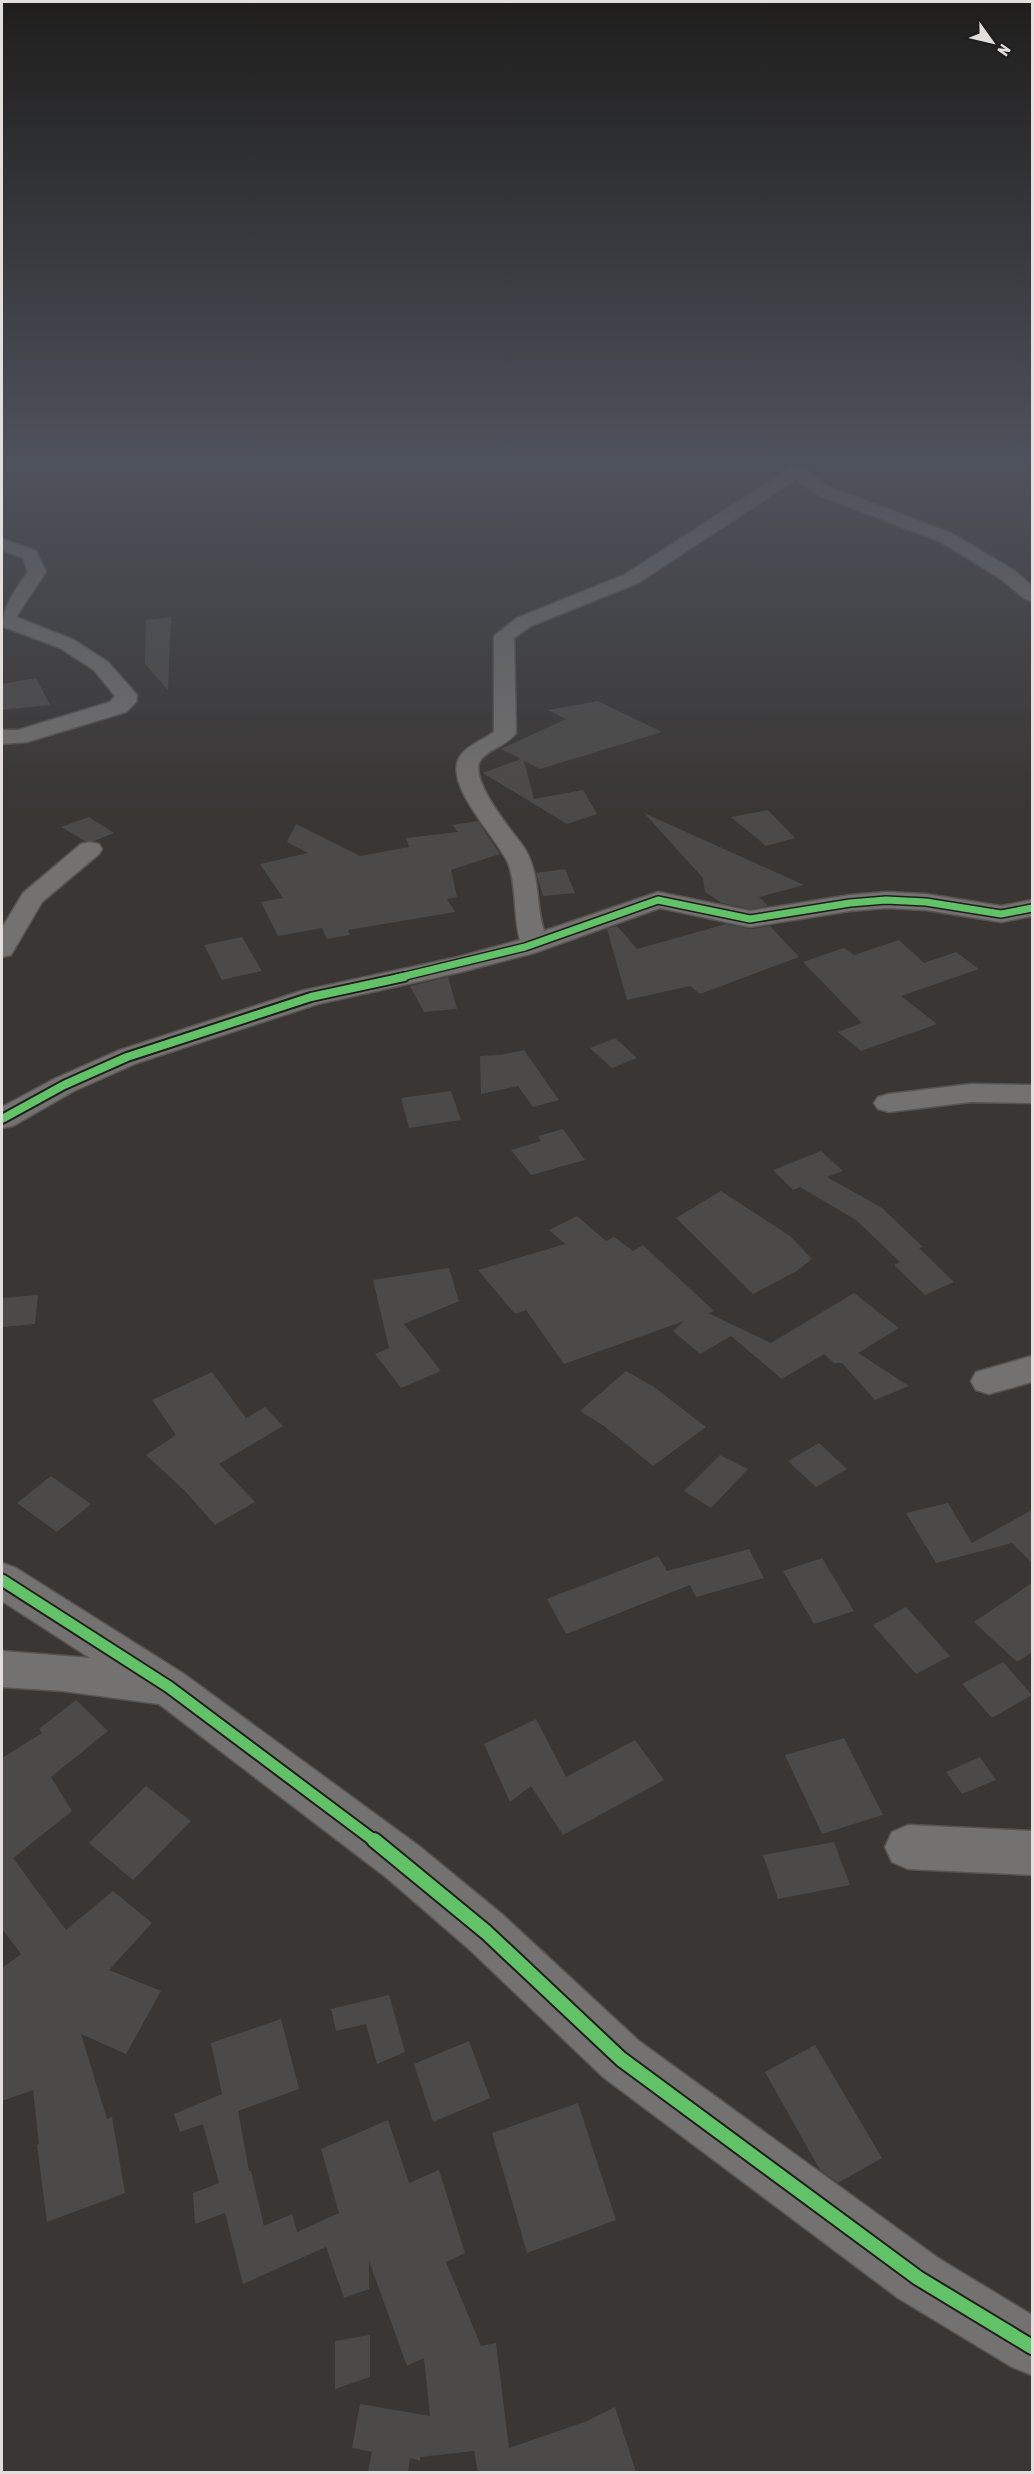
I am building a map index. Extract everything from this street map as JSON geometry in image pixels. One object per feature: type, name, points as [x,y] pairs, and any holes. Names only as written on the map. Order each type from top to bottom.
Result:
[{"type":"street","points":[[2,737],[19,736],[118,707],[125,702],[126,695],[101,666],[67,644],[11,623],[6,617],[32,580]]},
{"type":"street","points":[[534,944],[527,918],[525,873],[517,856],[468,782],[467,765],[471,757],[505,733],[504,636],[524,622],[627,580]]},
{"type":"street","points":[[1015,580],[1032,595]]},
{"type":"street","points":[[2,949],[32,898],[90,849]]},
{"type":"street","points":[[2,1119],[64,1085],[126,1057],[311,997],[461,964],[534,944],[658,900],[750,920],[886,900],[917,901],[1001,914],[1032,908]]},
{"type":"street","points":[[889,1103],[971,1093],[1032,1094]]},
{"type":"street","points":[[989,1381],[1032,1369]]},
{"type":"street","points":[[2,1580],[169,1688],[403,1862],[486,1932],[621,2059],[918,2278],[1032,2347]]},
{"type":"street","points":[[2,1669],[63,1673],[169,1688]]},
{"type":"street","points":[[908,1847],[1032,1853]]},
{"type":"building","points":[[171,617],[168,690],[145,664],[146,620]]},
{"type":"building","points":[[36,678],[50,705],[2,710],[2,684]]},
{"type":"building","points":[[598,701],[662,732],[540,769],[524,761],[534,799],[583,790],[597,814],[567,824],[483,773],[521,759],[501,749],[566,719],[548,710]]},
{"type":"building","points":[[768,810],[795,838],[766,846],[731,817]]},
{"type":"building","points":[[644,813],[804,885],[759,897],[768,906],[750,909],[722,903],[705,892],[703,878]]},
{"type":"building","points":[[89,817],[114,833],[94,841],[85,841],[61,827]]},
{"type":"building","points":[[478,821],[500,854],[451,870],[457,897],[447,899],[455,912],[348,930],[350,935],[327,939],[322,928],[278,936],[261,902],[283,898],[260,864],[308,853],[287,842],[296,824],[360,856],[409,847],[406,838],[458,832],[452,825]]},
{"type":"building","points":[[565,869],[575,893],[543,896],[536,873]]},
{"type":"building","points":[[726,924],[750,929],[770,926],[799,957],[700,994],[690,986],[627,1000],[607,929],[617,926],[637,949]]},
{"type":"building","points":[[242,937],[262,971],[222,980],[204,945]]},
{"type":"building","points":[[899,940],[924,963],[956,952],[979,969],[901,996],[937,1024],[861,1051],[838,1032],[862,1023],[803,962],[844,948],[854,955]]},
{"type":"building","points":[[448,977],[457,1009],[424,1012],[410,986]]},
{"type":"building","points":[[615,1038],[637,1058],[612,1068],[590,1048]]},
{"type":"building","points":[[524,1050],[559,1100],[533,1107],[518,1086],[481,1094],[480,1056],[501,1055]]},
{"type":"building","points":[[451,1091],[461,1120],[409,1128],[401,1098]]},
{"type":"building","points":[[563,1129],[585,1160],[531,1175],[511,1150],[541,1141],[538,1136]]},
{"type":"building","points":[[821,1151],[843,1171],[827,1177],[882,1208],[923,1247],[919,1248],[954,1282],[925,1295],[894,1265],[900,1262],[856,1220],[800,1187],[793,1190],[773,1170]]},
{"type":"building","points":[[721,1191],[790,1236],[812,1259],[797,1271],[753,1294],[676,1218]]},
{"type":"building","points":[[577,1216],[606,1241],[614,1237],[633,1251],[643,1245],[714,1311],[708,1313],[771,1343],[854,1293],[899,1328],[858,1353],[909,1386],[875,1400],[842,1363],[834,1363],[824,1354],[782,1379],[731,1336],[700,1354],[673,1331],[684,1321],[564,1364],[526,1310],[515,1314],[478,1270],[565,1244],[549,1230]]},
{"type":"building","points":[[449,1268],[459,1301],[404,1324],[441,1371],[401,1388],[375,1354],[389,1348],[373,1280]]},
{"type":"building","points":[[38,1295],[35,1324],[2,1327],[2,1298]]},
{"type":"building","points":[[626,1371],[654,1387],[706,1427],[653,1466],[604,1426],[580,1411]]},
{"type":"building","points":[[212,1372],[246,1418],[265,1407],[283,1426],[219,1464],[255,1502],[215,1525],[184,1490],[146,1455],[176,1435],[152,1400]]},
{"type":"building","points":[[819,1443],[847,1469],[816,1487],[788,1461]]},
{"type":"building","points":[[720,1455],[748,1469],[711,1508],[684,1491]]},
{"type":"building","points":[[51,1476],[91,1504],[57,1532],[17,1503]]},
{"type":"building","points":[[948,1503],[972,1543],[1032,1510],[1032,1563],[1012,1543],[936,1563],[906,1513]]},
{"type":"building","points":[[749,1549],[764,1578],[696,1597],[690,1585],[566,1634],[547,1599],[658,1556],[667,1571]]},
{"type":"building","points":[[822,1558],[854,1611],[814,1624],[783,1571]]},
{"type":"building","points":[[1032,1583],[1032,1652],[1017,1662],[974,1622]]},
{"type":"building","points":[[906,1607],[950,1656],[916,1674],[873,1625]]},
{"type":"building","points":[[1003,1662],[1032,1695],[992,1718],[962,1684]]},
{"type":"building","points":[[76,1700],[108,1731],[51,1777],[72,1811],[13,1858],[66,1930],[113,1891],[152,1923],[109,1970],[161,1991],[126,2054],[81,2034],[107,2119],[112,2117],[125,2193],[47,2222],[37,2145],[39,2144],[33,2090],[2,2101],[2,1968],[21,1954],[2,1929],[2,1758],[42,1733],[39,1729]]},
{"type":"building","points":[[536,1719],[566,1777],[635,1740],[664,1780],[563,1835],[531,1786],[510,1802],[484,1744]]},
{"type":"building","points":[[844,1738],[883,1815],[822,1834],[785,1755]]},
{"type":"building","points":[[980,1757],[996,1780],[962,1794],[946,1772]]},
{"type":"building","points":[[146,1786],[191,1821],[133,1880],[89,1843]]},
{"type":"building","points":[[834,1842],[850,1885],[778,1899],[763,1855]]},
{"type":"building","points":[[389,1995],[405,2052],[377,2064],[366,2024],[336,2031],[331,2009]]},
{"type":"building","points":[[281,2019],[299,2089],[238,2111],[249,2171],[251,2171],[264,2226],[292,2214],[297,2232],[339,2213],[321,2149],[388,2120],[409,2183],[439,2170],[465,2253],[446,2262],[481,2346],[496,2343],[509,2448],[587,2421],[615,2407],[636,2472],[478,2472],[474,2451],[420,2457],[420,2461],[410,2458],[408,2472],[368,2472],[372,2452],[352,2448],[360,2404],[430,2416],[424,2358],[407,2366],[369,2261],[369,2289],[344,2298],[326,2247],[243,2284],[225,2213],[195,2224],[193,2193],[219,2183],[203,2124],[180,2132],[174,2114],[222,2094],[211,2043]]},
{"type":"building","points":[[469,2041],[490,2098],[433,2122],[414,2064]]},
{"type":"building","points":[[815,2045],[882,2158],[838,2183],[820,2170],[765,2072]]},
{"type":"building","points":[[578,2103],[616,2220],[527,2253],[492,2133]]},
{"type":"building","points":[[370,2335],[370,2377],[335,2389],[335,2341]]},
{"type":"cycle path","points":[[2,1119],[64,1085],[127,1057],[311,997],[461,964],[525,947],[658,900],[750,919],[850,903],[886,900],[926,902],[1001,914],[1032,908]]},
{"type":"cycle path","points":[[2,1580],[169,1687],[403,1862],[486,1932],[621,2059],[918,2278],[1032,2347]]}]
